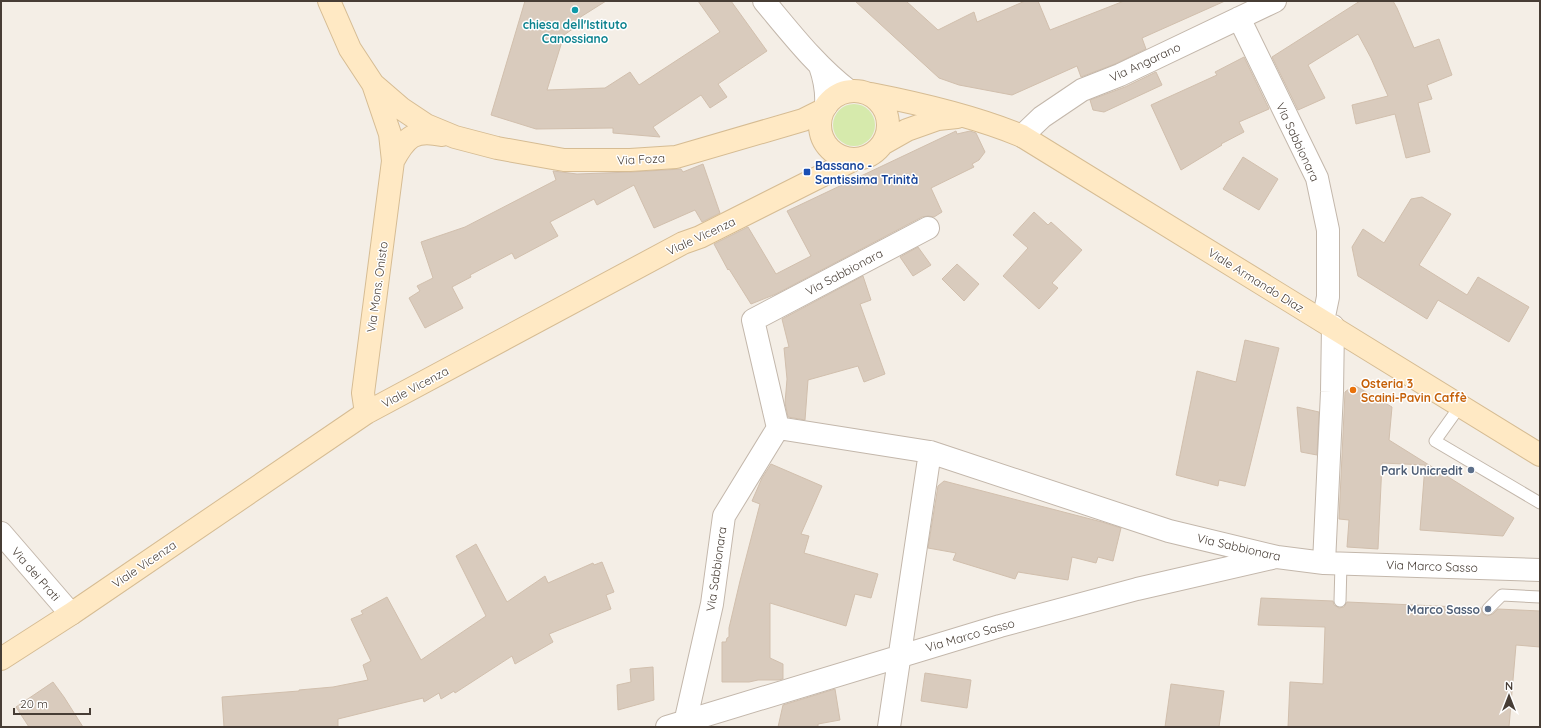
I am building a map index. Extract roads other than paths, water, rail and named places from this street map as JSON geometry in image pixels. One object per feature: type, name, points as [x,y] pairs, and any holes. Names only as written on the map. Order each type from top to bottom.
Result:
[{"type":"street","points":[[329,1],[350,49],[373,84],[390,134],[393,161]]},
{"type":"street","points":[[764,1],[819,65],[835,80],[849,90]]},
{"type":"street","name":"Via Angarano","points":[[1022,136],[1042,117],[1082,90],[1120,75],[1275,1]]},
{"type":"street","name":"Via Sabbionara","points":[[778,428],[930,452],[1169,531],[1277,557],[1332,563],[1332,392],[1328,324],[1328,230],[1316,178],[1239,18]]},
{"type":"street","points":[[819,65],[825,81],[827,93],[820,122],[821,133],[825,144],[834,152],[844,157],[855,159],[866,157],[876,152],[884,143],[888,132],[889,122],[886,110],[871,94],[860,90],[849,90],[838,94],[829,101],[824,108]]},
{"type":"street","name":"Via Foza","points":[[373,84],[402,109],[426,125],[455,137]]},
{"type":"street","name":"Viale Armando Diaz","points":[[871,94],[966,116],[999,126],[1022,136],[1540,456]]},
{"type":"street","name":"Via Foza","points":[[393,161],[403,144],[413,136],[432,133],[455,137],[497,148],[564,160],[654,159],[676,157],[803,120],[824,108]]},
{"type":"street","name":"Viale Armando Diaz","points":[[884,143],[907,130],[938,118],[966,116]]},
{"type":"street","name":"Viale Vicenza","points":[[1,659],[71,614],[366,412],[683,243],[700,237],[855,159]]},
{"type":"street","name":"Via Mons. Onisto","points":[[366,412],[363,394],[393,161]]},
{"type":"street","name":"Via Sabbionara","points":[[676,725],[712,604],[724,516],[778,428],[753,320],[928,228]]},
{"type":"street","points":[[889,727],[930,452]]},
{"type":"street","name":"Via dei Prati","points":[[1,534],[71,614]]},
{"type":"street","name":"Via Marco Sasso","points":[[676,725],[1000,626],[1137,589],[1277,557]]},
{"type":"street","name":"Via Marco Sasso","points":[[1332,563],[1540,570]]},
{"type":"lane","points":[[1460,406],[1435,441],[1540,503]]},
{"type":"lane","points":[[1332,563],[1340,601]]},
{"type":"lane","points":[[1488,608],[1502,595],[1540,597]]},
{"type":"place","name":"chiesa dell'Istituto Canossiano","points":[[575,10]]},
{"type":"place","name":"Bassano - Santissima Trinità","points":[[807,172]]},
{"type":"place","name":"Osteria 3 Scaini-Pavin Caffè","points":[[1353,390]]},
{"type":"place","name":"Park Unicredit","points":[[1471,470]]},
{"type":"place","name":"Marco Sasso","points":[[1488,609]]}]
